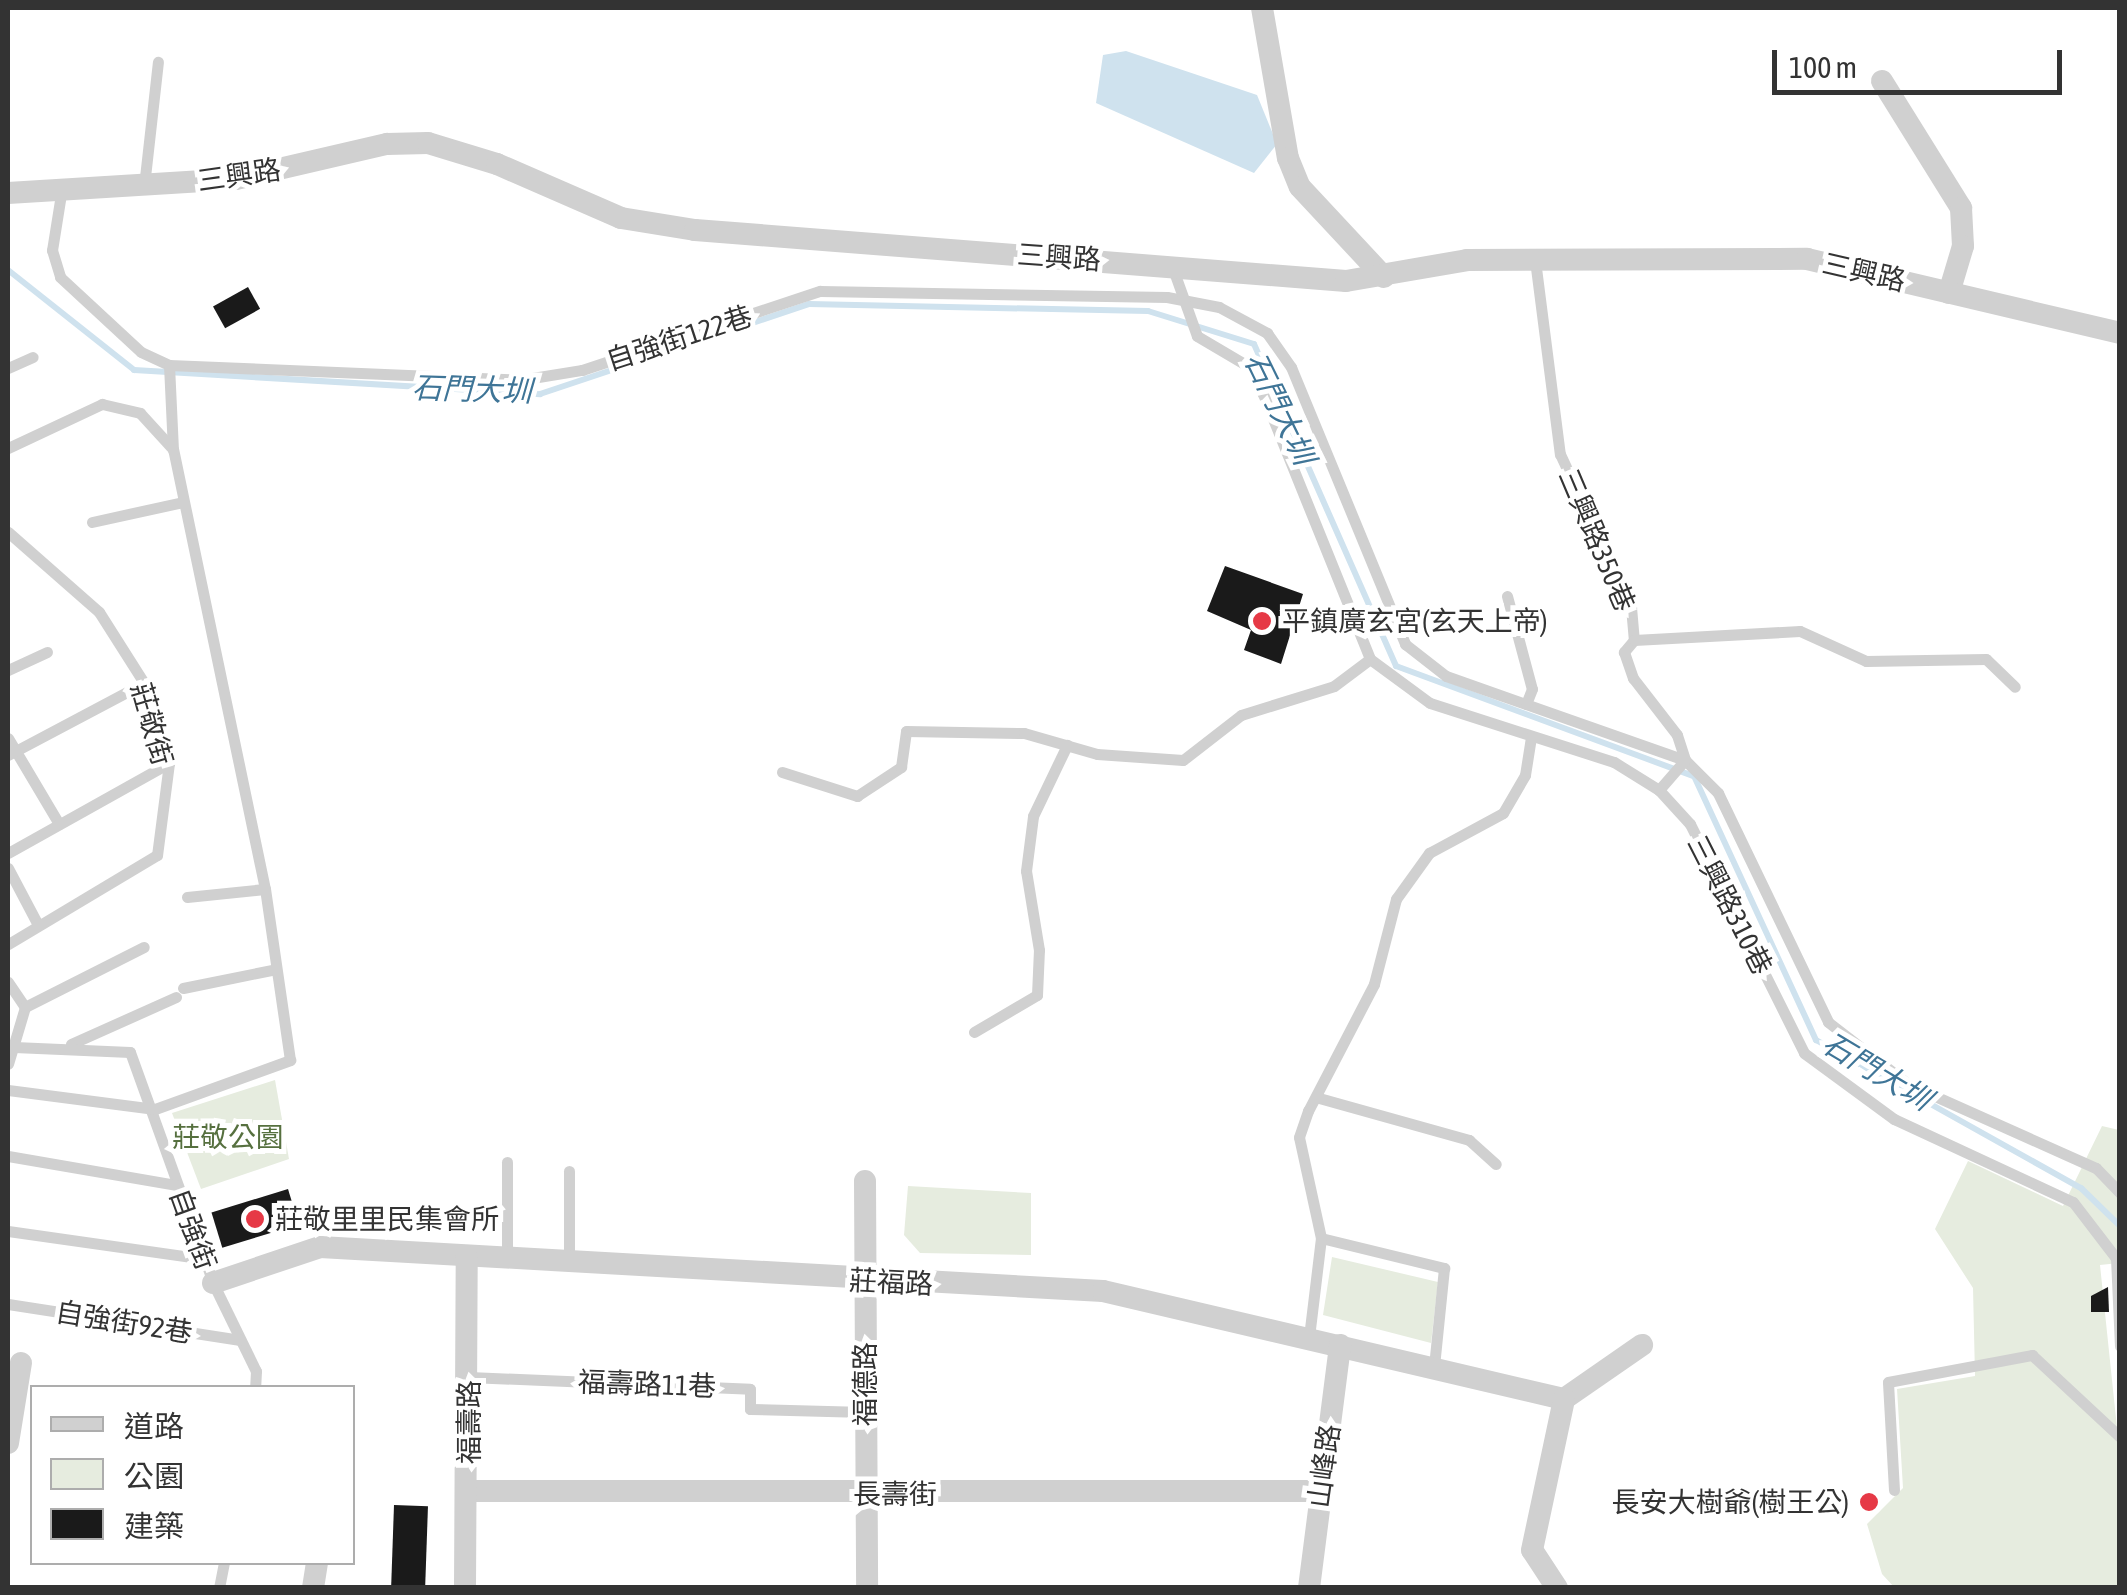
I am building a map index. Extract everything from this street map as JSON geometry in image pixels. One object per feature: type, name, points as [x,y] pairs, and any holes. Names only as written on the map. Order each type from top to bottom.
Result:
[{"type":"street","points":[[1262,8],[1288,158],[1300,187],[1384,276]]},
{"type":"street","points":[[1882,81],[1961,208],[1963,246],[1949,293]]},
{"type":"street","name":"三興路","points":[[8,193],[61,194],[236,179],[387,144],[428,143],[497,164],[621,218],[696,230],[1172,264],[1346,282],[1467,260],[1807,258],[2120,333]]},
{"type":"street","name":"福德路","points":[[865,1181],[867,1588]]},
{"type":"street","name":"莊福路","points":[[213,1283],[320,1247],[865,1281],[1103,1291],[1564,1399]]},
{"type":"street","name":"福壽路","points":[[464,1588],[470,1492],[468,1257]]},
{"type":"street","name":"山峰路","points":[[1308,1588],[1340,1344]]},
{"type":"street","points":[[1557,1588],[1532,1550],[1564,1399],[1642,1346]]},
{"type":"street","points":[[8,1444],[21,1362]]},
{"type":"street","name":"長壽街","points":[[470,1492],[1320,1492]]},
{"type":"lane","points":[[144,186],[158,62]]},
{"type":"lane","points":[[8,1090],[155,1110],[290,1060],[265,890],[173,450],[168,370],[141,352],[60,277],[52,250],[61,194]]},
{"type":"lane","name":"三興路350巷","points":[[1535,260],[1560,454],[1631,607],[1634,640],[1624,652],[1633,678],[1677,734],[1683,762]]},
{"type":"lane","points":[[782,772],[857,796],[901,768],[906,731],[1024,732],[1067,745],[1183,760],[1242,715],[1334,686],[1370,659],[1263,394],[1248,366],[1203,344],[1172,264]]},
{"type":"lane","name":"自強街122巷","points":[[168,370],[520,380],[597,366],[820,292],[1188,302]]},
{"type":"lane","name":"三興路310巷","points":[[1188,302],[1220,307],[1267,333],[1292,367],[1405,644],[1446,676],[1683,762],[1718,794],[1828,1022],[1908,1084],[2096,1168],[2120,1193]]},
{"type":"lane","points":[[8,368],[33,358]]},
{"type":"lane","points":[[8,448],[102,404],[140,412],[173,450]]},
{"type":"lane","points":[[92,522],[184,502]]},
{"type":"lane","name":"莊敬街","points":[[8,532],[100,612],[144,683],[169,763],[157,855],[8,944]]},
{"type":"lane","points":[[1507,596],[1532,689],[1526,704]]},
{"type":"lane","points":[[1634,640],[1800,631],[1866,662],[1986,659],[2015,686]]},
{"type":"lane","points":[[8,670],[47,652]]},
{"type":"lane","name":"三興路310巷","points":[[1370,659],[1430,703],[1614,762],[1661,787],[1690,824],[1804,1053],[1894,1119],[2073,1202],[2116,1258],[2120,1346]]},
{"type":"lane","points":[[11,753],[144,683]]},
{"type":"lane","points":[[8,738],[11,753],[59,824]]},
{"type":"lane","points":[[1309,1338],[1321,1238],[1299,1137],[1319,1098],[1338,1046],[1374,984],[1396,899],[1428,853],[1503,813],[1524,775],[1531,738]]},
{"type":"lane","points":[[974,1032],[1037,995],[1028,852],[1033,816],[1067,745]]},
{"type":"lane","points":[[1661,787],[1683,762]]},
{"type":"lane","points":[[8,853],[169,763]]},
{"type":"lane","points":[[8,868],[38,925]]},
{"type":"lane","points":[[187,897],[265,890]]},
{"type":"lane","points":[[144,947],[26,1007],[10,1056],[67,1046],[179,992],[276,969]]},
{"type":"lane","points":[[8,982],[26,1007]]},
{"type":"lane","name":"自強街","points":[[67,1046],[130,1052],[155,1110],[176,1185],[213,1283],[256,1370],[255,1385]]},
{"type":"lane","points":[[1319,1098],[1469,1140],[1496,1164]]},
{"type":"lane","points":[[8,1156],[176,1185]]},
{"type":"lane","points":[[506,1162],[506,1258]]},
{"type":"lane","points":[[569,1170],[569,1262]]},
{"type":"lane","points":[[8,1231],[204,1259]]},
{"type":"lane","points":[[1321,1238],[1444,1268],[1434,1368]]},
{"type":"lane","name":"自強街92巷","points":[[8,1304],[240,1340]]},
{"type":"lane","points":[[1894,1490],[1888,1382],[2032,1356],[2120,1437]]},
{"type":"lane","name":"福壽路11巷","points":[[469,1377],[750,1389],[750,1409],[865,1412]]},
{"type":"green space","name":"莊敬公園","points":[[275,1080],[289,1159],[201,1189],[172,1113]]},
{"type":"green space","points":[[2102,1126],[2119,1130],[2119,1263],[2100,1265],[2119,1447],[2119,1585],[1894,1587],[1882,1574],[1867,1524],[1903,1488],[1897,1389],[1975,1376],[1973,1288],[1935,1229],[1968,1161],[2063,1206]]},
{"type":"green space","points":[[908,1186],[1031,1193],[1031,1255],[920,1253],[904,1235]]},
{"type":"green space","points":[[1332,1257],[1438,1282],[1431,1343],[1323,1315]]},
{"type":"water","points":[[1126,51],[1257,95],[1277,144],[1254,173],[1096,103],[1103,55]]},
{"type":"building","points":[[248,287],[260,309],[225,328],[213,306]]},
{"type":"building","name":"平鎮廣玄宮(玄天上帝)","points":[[1225,566],[1303,594],[1281,664],[1244,650],[1251,630],[1207,611]]},
{"type":"building","name":"莊敬里里民集會所","points":[[288,1189],[299,1224],[222,1248],[211,1212]]},
{"type":"building","points":[[2108,1287],[2109,1312],[2091,1312],[2091,1296]]},
{"type":"building","points":[[394,1505],[428,1506],[425,1588],[391,1588]]},
{"type":"waterway","name":"石門大圳","points":[[8,270],[134,370],[540,394],[809,304],[1148,311],[1254,344],[1396,666],[1694,776],[1816,1040],[2081,1188],[2120,1226]]},
{"type":"place","name":"平鎮廣玄宮(玄天上帝)","points":[[1262,621]]},
{"type":"place","name":"莊敬里里民集會所","points":[[255,1219]]},
{"type":"place","name":"長安大樹爺(樹王公)","points":[[1869,1502]]}]
